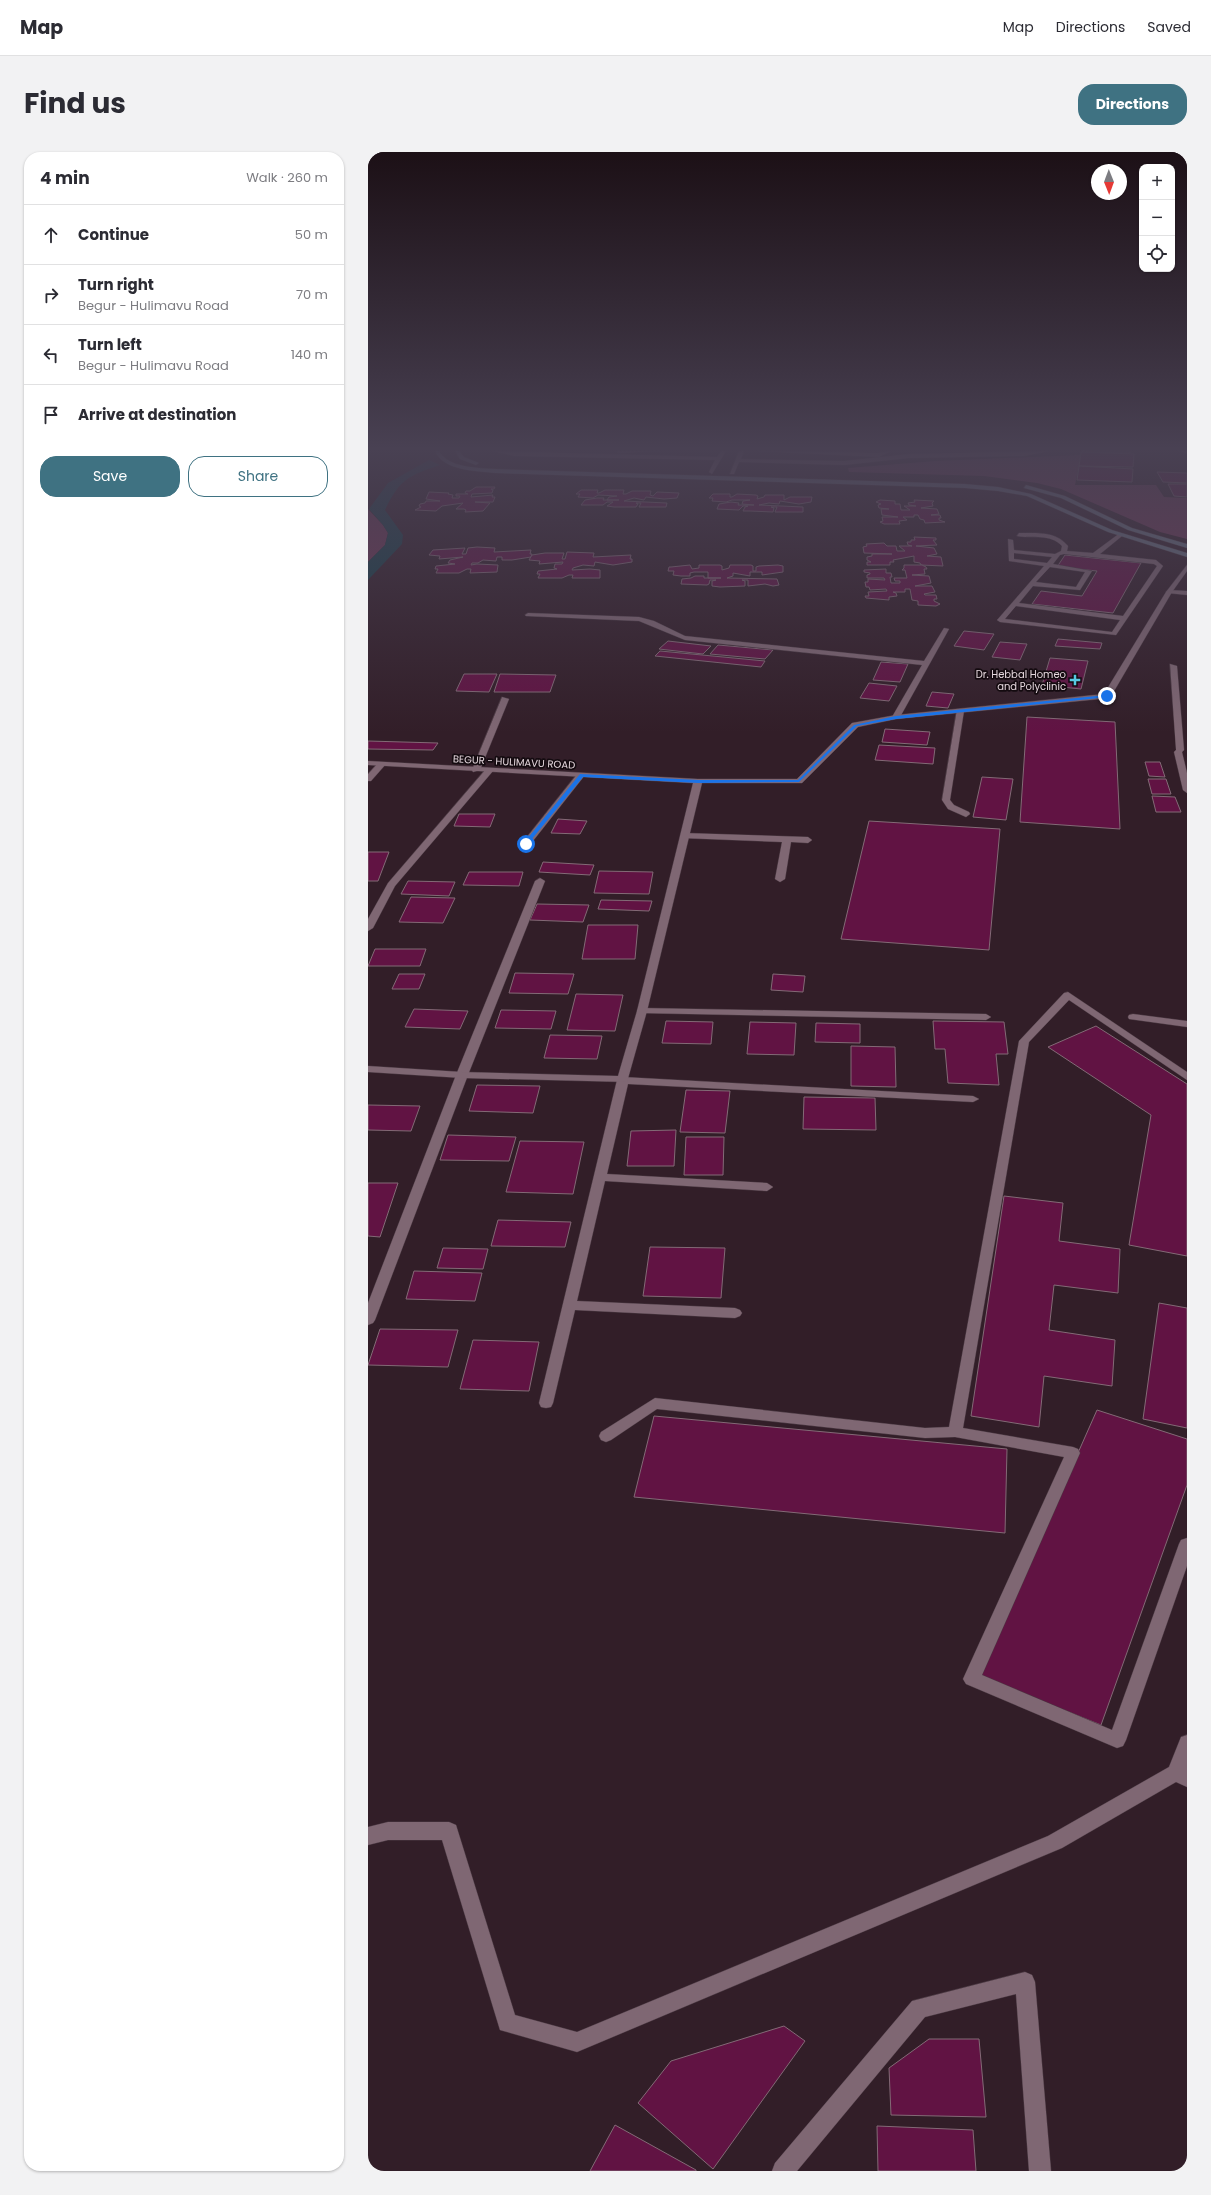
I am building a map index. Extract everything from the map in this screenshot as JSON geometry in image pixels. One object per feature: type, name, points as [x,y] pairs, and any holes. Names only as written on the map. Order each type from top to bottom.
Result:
[{"type":"main road","points":[[1154,545],[1187,555]]},
{"type":"street","points":[[1010,545],[1011,560],[1089,571],[1078,589],[1033,584]]},
{"type":"street","points":[[1064,552],[1065,545]]},
{"type":"street","points":[[1096,554],[1109,545]]},
{"type":"street","points":[[1010,552],[1057,556]]},
{"type":"street","points":[[1064,552],[1096,554],[1113,554],[1156,562],[1160,566],[1114,634],[1000,620],[1057,556],[1064,552]]},
{"type":"street","name":"BEGUR - HULIMAVU ROAD","points":[[368,763],[489,771],[698,781],[799,781],[855,725],[896,717],[1107,696],[1169,592],[1187,567]]},
{"type":"street","points":[[1169,592],[1187,593]]},
{"type":"street","points":[[1013,604],[1124,618]]},
{"type":"street","points":[[528,615],[639,619],[651,621],[671,635],[681,638],[927,663]]},
{"type":"street","points":[[896,717],[946,629]]},
{"type":"street","points":[[1173,666],[1184,750],[1178,752],[1187,790]]},
{"type":"street","points":[[476,770],[505,699]]},
{"type":"street","points":[[960,711],[946,800],[952,807],[966,814]]},
{"type":"street","points":[[368,778],[382,764]]},
{"type":"street","points":[[368,928],[391,885],[489,771]]},
{"type":"street","points":[[526,844],[581,775]]},
{"type":"street","points":[[546,1403],[602,1177],[623,1080],[642,1011],[698,781]]},
{"type":"street","points":[[684,836],[808,840]]},
{"type":"street","points":[[780,879],[787,839]]},
{"type":"street","points":[[368,1320],[462,1075],[540,881]]},
{"type":"street","points":[[955,1432],[1024,1041],[1068,995],[1187,1077]]},
{"type":"street","points":[[642,1011],[986,1017]]},
{"type":"street","points":[[1132,1017],[1187,1024]]},
{"type":"street","points":[[368,1069],[462,1075],[623,1080],[973,1099]]},
{"type":"street","points":[[602,1177],[767,1187]]},
{"type":"street","points":[[570,1305],[735,1313]]},
{"type":"street","points":[[606,1436],[655,1403],[924,1433],[955,1432],[1073,1453],[972,1679],[1116,1740],[1187,1544]]},
{"type":"street","points":[[368,1836],[388,1831],[449,1831],[507,2023],[577,2042],[1055,1842],[1181,1776],[1187,1743]]},
{"type":"street","points":[[783,2171],[918,2008],[1025,1982],[1040,2171]]},
{"type":"shaded area","points":[[368,545],[385,545],[368,562]]},
{"type":"water","points":[[385,545],[401,545],[368,580],[368,562]]},
{"type":"building","points":[[867,545],[896,546],[897,551],[905,551],[899,546],[912,546],[909,545],[932,545],[916,546],[934,548],[937,554],[927,556],[941,557],[943,566],[921,565],[920,563],[914,562],[914,556],[893,560],[894,562],[890,562],[890,565],[867,565],[867,562],[871,562],[867,560],[867,557],[872,556],[872,554],[892,554],[864,553],[863,547]]},
{"type":"building","points":[[465,548],[462,554],[466,554],[468,548],[495,548],[494,552],[531,550],[530,554],[532,554],[531,557],[512,560],[502,560],[502,557],[497,557],[496,561],[483,560],[478,563],[472,563],[471,565],[498,565],[497,572],[470,573],[471,569],[467,569],[459,573],[436,573],[438,569],[435,569],[436,566],[455,564],[448,563],[450,560],[463,557],[439,559],[440,556],[429,555],[433,550]]},
{"type":"building","points":[[567,552],[594,553],[593,557],[631,555],[630,559],[632,559],[632,562],[613,565],[595,562],[594,566],[583,565],[573,568],[572,570],[600,570],[600,578],[572,578],[573,575],[569,575],[562,578],[538,578],[540,574],[537,574],[538,571],[557,569],[554,568],[555,564],[562,564],[563,562],[539,564],[540,561],[529,560],[532,555],[564,553],[562,559],[565,559]]},
{"type":"building","points":[[1065,555],[1141,563],[1113,613],[1032,604],[1041,591],[1082,596],[1097,571],[1057,567]]},
{"type":"building","points":[[690,565],[692,569],[699,568],[699,565],[720,565],[722,566],[722,570],[729,568],[730,565],[751,565],[753,566],[753,571],[756,571],[756,567],[759,566],[778,565],[783,566],[783,572],[762,575],[762,572],[750,572],[750,576],[733,573],[733,576],[727,578],[777,579],[779,585],[773,586],[765,584],[748,586],[748,580],[742,580],[745,581],[745,586],[720,587],[712,586],[712,581],[716,580],[710,580],[709,584],[707,585],[681,584],[682,579],[695,576],[704,576],[704,578],[708,578],[708,572],[694,572],[690,573],[690,576],[681,576],[673,575],[674,571],[668,571],[669,567]]},
{"type":"building","points":[[904,565],[922,565],[926,567],[927,569],[924,569],[925,574],[912,575],[929,576],[931,583],[915,586],[932,586],[935,592],[924,594],[936,595],[937,599],[934,599],[934,601],[940,604],[936,606],[918,605],[918,601],[912,600],[910,589],[905,589],[905,592],[893,592],[896,593],[897,596],[889,597],[889,600],[866,598],[865,596],[869,596],[868,592],[887,591],[886,589],[870,590],[869,587],[866,587],[865,582],[868,582],[868,579],[885,580],[884,578],[867,578],[867,575],[870,573],[864,572],[864,570],[886,569],[886,573],[891,573],[891,583],[900,583],[900,581],[895,581],[894,578],[907,578],[905,570],[902,570]]},
{"type":"building","points":[[964,631],[994,634],[984,650],[954,646]]},
{"type":"building","points":[[1058,639],[1102,643],[1100,649],[1055,646]]},
{"type":"building","points":[[668,641],[711,646],[703,654],[659,649]]},
{"type":"building","points":[[1000,642],[1027,644],[1020,660],[992,657]]},
{"type":"building","points":[[718,645],[773,650],[765,659],[710,654]]},
{"type":"building","points":[[660,651],[765,661],[761,667],[655,656]]},
{"type":"building","points":[[1050,658],[1088,661],[1081,689],[1042,685]]},
{"type":"building","points":[[881,662],[908,664],[900,682],[873,680]]},
{"type":"building","points":[[464,674],[497,674],[489,692],[456,691]]},
{"type":"building","points":[[500,674],[556,675],[550,692],[494,692]]},
{"type":"building","points":[[869,683],[897,686],[889,701],[860,698]]},
{"type":"building","points":[[932,692],[954,694],[948,708],[926,706]]},
{"type":"building","points":[[1027,717],[1115,722],[1120,829],[1020,822]]},
{"type":"building","points":[[885,729],[930,732],[927,745],[882,742]]},
{"type":"building","points":[[368,741],[438,743],[433,750],[368,749]]},
{"type":"building","points":[[879,745],[935,748],[933,764],[875,760]]},
{"type":"building","points":[[1145,762],[1160,762],[1165,777],[1149,776]]},
{"type":"building","points":[[982,777],[1013,779],[1006,820],[973,817]]},
{"type":"building","points":[[1148,779],[1166,779],[1171,794],[1152,794]]},
{"type":"building","points":[[1152,796],[1175,797],[1181,812],[1156,812]]},
{"type":"building","points":[[459,814],[495,814],[490,827],[454,826]]},
{"type":"building","points":[[558,819],[587,821],[580,834],[551,833]]},
{"type":"building","points":[[869,821],[1000,829],[989,950],[841,939]]},
{"type":"building","points":[[368,852],[389,852],[378,881],[368,881]]},
{"type":"building","points":[[543,862],[594,865],[590,875],[539,872]]},
{"type":"building","points":[[599,871],[653,872],[649,894],[594,893]]},
{"type":"building","points":[[469,872],[523,872],[519,886],[463,885]]},
{"type":"building","points":[[408,881],[455,882],[449,896],[401,894]]},
{"type":"building","points":[[411,897],[455,898],[443,923],[399,922]]},
{"type":"building","points":[[601,900],[652,901],[649,911],[598,909]]},
{"type":"building","points":[[537,904],[589,905],[583,922],[530,920]]},
{"type":"building","points":[[588,925],[638,925],[635,959],[582,959]]},
{"type":"building","points":[[375,949],[426,949],[420,966],[368,966]]},
{"type":"building","points":[[515,973],[574,974],[568,994],[509,993]]},
{"type":"building","points":[[399,974],[425,974],[419,989],[392,989]]},
{"type":"building","points":[[773,974],[805,976],[803,992],[771,990]]},
{"type":"building","points":[[576,994],[623,995],[615,1031],[567,1030]]},
{"type":"building","points":[[414,1009],[468,1011],[460,1029],[405,1027]]},
{"type":"building","points":[[501,1010],[556,1011],[551,1029],[495,1028]]},
{"type":"building","points":[[666,1021],[713,1022],[711,1044],[662,1043]]},
{"type":"building","points":[[933,1021],[1004,1022],[1008,1054],[996,1054],[999,1085],[948,1083],[945,1049],[935,1049]]},
{"type":"building","points":[[750,1022],[796,1023],[794,1055],[747,1054]]},
{"type":"building","points":[[816,1023],[860,1024],[860,1043],[815,1042]]},
{"type":"building","points":[[1096,1026],[1187,1084],[1187,1256],[1129,1245],[1151,1115],[1048,1047]]},
{"type":"building","points":[[550,1035],[602,1036],[597,1059],[544,1058]]},
{"type":"building","points":[[851,1046],[895,1047],[896,1087],[851,1086]]},
{"type":"building","points":[[477,1085],[540,1086],[533,1113],[469,1111]]},
{"type":"building","points":[[686,1090],[730,1091],[725,1133],[680,1132]]},
{"type":"building","points":[[804,1097],[875,1098],[876,1130],[803,1129]]},
{"type":"building","points":[[368,1105],[420,1106],[411,1131],[368,1130]]},
{"type":"building","points":[[676,1130],[674,1166],[627,1166],[631,1131]]},
{"type":"building","points":[[448,1135],[516,1137],[509,1161],[440,1160]]},
{"type":"building","points":[[686,1137],[724,1137],[723,1175],[684,1175]]},
{"type":"building","points":[[520,1141],[584,1142],[573,1194],[506,1192]]},
{"type":"building","points":[[368,1183],[398,1183],[380,1237],[368,1236]]},
{"type":"building","points":[[1004,1196],[1063,1203],[1059,1241],[1120,1249],[1118,1293],[1054,1285],[1049,1330],[1115,1340],[1112,1386],[1044,1376],[1039,1427],[971,1416]]},
{"type":"building","points":[[498,1220],[571,1222],[565,1247],[491,1246]]},
{"type":"building","points":[[650,1247],[725,1248],[721,1298],[643,1296]]},
{"type":"building","points":[[443,1248],[488,1249],[483,1269],[437,1268]]},
{"type":"building","points":[[414,1271],[482,1273],[475,1301],[406,1299]]},
{"type":"building","points":[[1159,1303],[1187,1308],[1187,1428],[1143,1419]]},
{"type":"building","points":[[380,1329],[458,1330],[448,1367],[368,1365]]},
{"type":"building","points":[[473,1340],[539,1342],[529,1391],[460,1389]]},
{"type":"building","points":[[1097,1410],[1187,1439],[1187,1485],[1101,1725],[979,1676]]},
{"type":"building","points":[[654,1416],[1007,1449],[1005,1533],[634,1497]]},
{"type":"building","points":[[784,2026],[805,2041],[713,2169],[638,2103],[671,2061]]},
{"type":"building","points":[[929,2039],[979,2039],[986,2117],[891,2115],[889,2068]]},
{"type":"building","points":[[615,2125],[696,2170],[696,2171],[590,2171]]},
{"type":"building","points":[[877,2126],[973,2130],[976,2171],[878,2171]]},
{"type":"place","name":"Dr. Hebbal Homeo and Polyclinic","points":[[1075,680]]},
{"type":"route","points":[[526,844],[581,775],[698,781],[799,781],[855,725],[896,717],[1107,696]]}]
